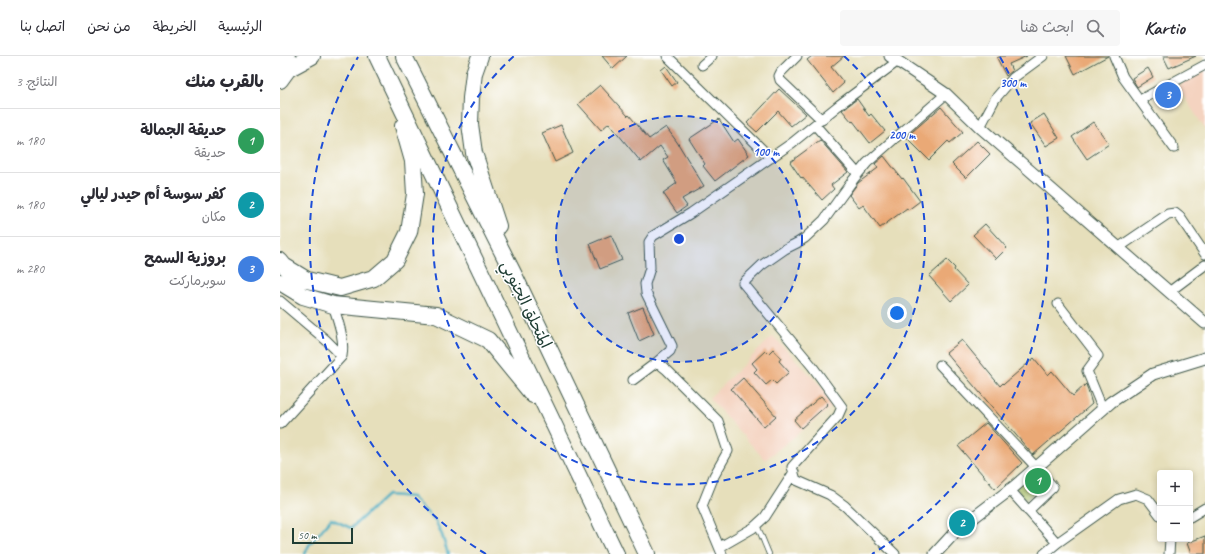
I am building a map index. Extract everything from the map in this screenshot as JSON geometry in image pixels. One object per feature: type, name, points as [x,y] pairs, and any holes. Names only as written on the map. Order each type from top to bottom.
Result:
[{"type":"highway","points":[[280,60],[287,56]]},
{"type":"highway","points":[[280,80],[288,69],[312,56]]},
{"type":"highway","name":"المتحلق الجنوبي","points":[[377,56],[616,554]]},
{"type":"highway","name":"المتحلق الجنوبي","points":[[404,56],[515,277],[647,554]]},
{"type":"highway","points":[[480,56],[474,73],[471,98],[470,124],[474,153],[515,277]]},
{"type":"highway","points":[[280,261],[284,266],[307,280],[340,288],[374,278],[395,260],[409,232],[415,194],[413,161],[389,79]]},
{"type":"highway","points":[[280,282],[303,296],[333,305],[436,315],[488,340],[551,417]]},
{"type":"street","points":[[667,56],[771,158]]},
{"type":"street","points":[[702,65],[712,56]]},
{"type":"street","points":[[797,56],[781,72],[779,76],[780,80],[818,123],[858,174]]},
{"type":"street","points":[[980,127],[995,99],[1013,78],[1042,56]]},
{"type":"street","points":[[1114,56],[1123,76],[1174,148]]},
{"type":"street","points":[[632,380],[670,351],[672,346],[646,292],[645,284],[650,268],[649,242],[654,236],[691,213],[771,158],[818,123],[894,59],[946,94],[980,127],[1205,323]]},
{"type":"street","points":[[1140,100],[1205,65]]},
{"type":"street","points":[[895,554],[846,506],[830,495],[796,480],[792,467],[838,416],[842,408],[812,366],[743,283],[762,265],[785,249],[805,238],[824,220],[867,163],[946,94]]},
{"type":"street","points":[[1118,248],[1168,214],[1175,213],[1180,217],[1205,254]]},
{"type":"street","points":[[1169,292],[1205,265]]},
{"type":"street","points":[[280,301],[326,340],[342,356]]},
{"type":"street","points":[[1058,304],[1098,356],[1087,371],[1103,410]]},
{"type":"street","points":[[280,424],[342,356],[343,349],[340,330],[333,305]]},
{"type":"street","points":[[935,554],[957,530],[1009,489],[1015,486],[1111,402],[1153,374],[1205,358]]},
{"type":"street","points":[[657,362],[667,370],[718,421],[728,450],[714,476],[702,506],[721,551],[753,528],[765,517],[794,472]]},
{"type":"street","points":[[940,365],[1053,487],[1028,510]]},
{"type":"street","points":[[1009,489],[1057,543]]},
{"type":"street","points":[[1044,554],[1119,499],[1136,494],[1148,499],[1157,511]]},
{"type":"street","points":[[1193,515],[1205,508]]},
{"type":"street","points":[[1169,554],[1170,542]]},
{"type":"lane","points":[[756,525],[769,554]]},
{"type":"shaded area","points":[[1205,70],[1205,129],[1177,86]]},
{"type":"shaded area","points":[[773,336],[837,403],[765,460],[709,398]]},
{"type":"green space","points":[[1033,470],[1045,482],[1026,500],[1015,486]]},
{"type":"building","points":[[602,56],[627,56],[613,69]]},
{"type":"building","points":[[812,56],[844,56],[831,67],[844,83],[833,93],[807,60]]},
{"type":"building","points":[[1001,56],[1027,56],[1009,64],[1012,71],[1006,76],[997,58]]},
{"type":"building","points":[[1066,56],[1108,56],[1075,74]]},
{"type":"building","points":[[1163,56],[1196,56],[1169,68]]},
{"type":"building","points":[[666,66],[677,82],[672,86],[661,70]]},
{"type":"building","points":[[1148,68],[1153,77],[1137,87],[1132,78]]},
{"type":"building","points":[[600,85],[628,116],[629,115],[649,139],[666,127],[704,186],[682,199],[687,206],[677,213],[663,193],[677,183],[663,160],[668,157],[660,146],[641,162],[609,123],[601,130],[578,104]]},
{"type":"building","points":[[779,89],[806,114],[791,126],[778,111],[757,132],[747,123]]},
{"type":"building","points":[[857,99],[869,116],[871,114],[885,131],[870,143],[853,121],[852,122],[842,110]]},
{"type":"building","points":[[941,107],[963,132],[950,143],[948,141],[929,160],[906,137]]},
{"type":"building","points":[[1044,114],[1059,138],[1046,146],[1030,123]]},
{"type":"building","points":[[719,119],[734,142],[738,139],[749,155],[715,181],[703,166],[705,164],[689,139]]},
{"type":"building","points":[[1093,122],[1109,144],[1087,159],[1072,137]]},
{"type":"building","points":[[561,125],[573,153],[555,162],[542,133]]},
{"type":"building","points":[[820,140],[848,172],[831,185],[834,189],[822,200],[802,177],[801,178],[790,162]]},
{"type":"building","points":[[977,141],[990,154],[966,178],[952,164]]},
{"type":"building","points":[[884,156],[920,201],[908,210],[907,208],[880,228],[863,205],[859,208],[849,195],[858,183],[878,168],[875,164]]},
{"type":"building","points":[[985,224],[1007,248],[996,259],[973,235]]},
{"type":"building","points":[[611,235],[622,260],[600,269],[590,244]]},
{"type":"building","points":[[947,260],[968,285],[951,301],[929,276]]},
{"type":"building","points":[[643,307],[654,334],[639,341],[628,313]]},
{"type":"building","points":[[962,340],[1000,386],[1034,358],[1048,375],[1052,371],[1073,396],[1086,384],[1092,404],[1033,455],[946,353]]},
{"type":"building","points":[[773,349],[781,358],[779,361],[789,372],[776,384],[772,380],[766,385],[754,372],[757,369],[752,363],[765,351],[768,354]]},
{"type":"building","points":[[743,378],[776,416],[764,427],[731,389]]},
{"type":"building","points":[[821,396],[828,404],[801,428],[794,420]]},
{"type":"building","points":[[986,423],[1022,463],[995,489],[958,446]]},
{"type":"building","points":[[1205,536],[1205,554],[1191,554],[1187,543],[1193,542]]},
{"type":"waterway","points":[[305,554],[309,545],[331,519],[351,528],[387,495],[412,497],[436,522],[448,554]]},
{"type":"place","name":"بروزية السمح","points":[[1168,95]]},
{"type":"place","name":"حديقة الجمالة","points":[[1038,481]]},
{"type":"place","name":"كفر سوسة أم حيدر ليالي","points":[[962,523]]}]
